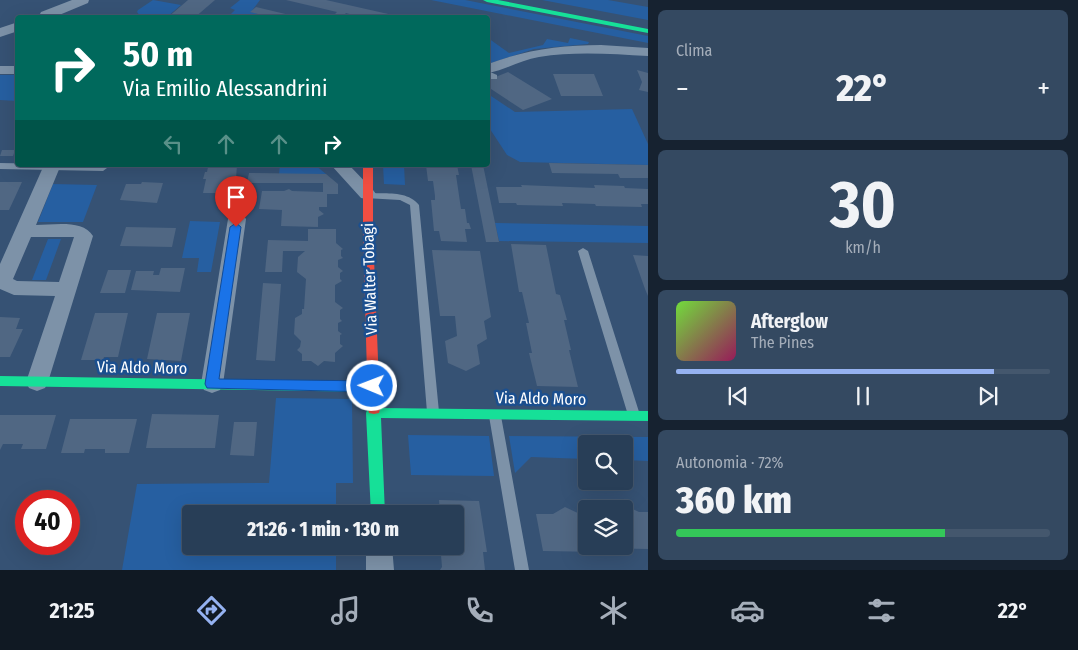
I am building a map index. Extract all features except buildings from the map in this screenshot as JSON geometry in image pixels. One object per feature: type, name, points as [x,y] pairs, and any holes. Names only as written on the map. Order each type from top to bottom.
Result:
[{"type":"main road","points":[[488,0],[648,31]]},
{"type":"main road","points":[[521,0],[648,24]]},
{"type":"main road","name":"Via Walter Tobagi","points":[[368,167],[372,386],[378,505]]},
{"type":"main road","name":"Via Aldo Moro","points":[[0,381],[372,386]]},
{"type":"main road","name":"Via Aldo Moro","points":[[373,412],[648,416]]},
{"type":"street","points":[[50,15],[87,4]]},
{"type":"street","points":[[0,33],[15,27]]},
{"type":"street","points":[[490,73],[524,56],[555,51],[595,49],[648,52]]},
{"type":"street","points":[[0,61],[15,66]]},
{"type":"street","points":[[0,70],[15,67]]},
{"type":"street","points":[[51,167],[2,282],[14,288],[68,289]]},
{"type":"street","points":[[342,167],[368,195]]},
{"type":"street","points":[[212,384],[237,219]]},
{"type":"street","points":[[24,231],[73,231],[84,236],[38,382]]},
{"type":"street","points":[[379,555],[380,570]]},
{"type":"lane","points":[[0,166],[15,166]]},
{"type":"lane","points":[[51,167],[103,168]]},
{"type":"lane","points":[[368,195],[403,198],[411,201],[414,205],[433,413]]},
{"type":"lane","points":[[583,252],[634,416]]},
{"type":"lane","points":[[495,414],[522,570]]},
{"type":"shaded area","points":[[153,0],[181,5],[169,15],[139,15],[137,12]]},
{"type":"shaded area","points":[[240,0],[260,0],[251,12],[265,15],[230,15],[235,10],[230,8]]},
{"type":"shaded area","points":[[431,0],[465,0],[648,36],[648,43]]},
{"type":"shaded area","points":[[542,0],[608,0],[648,7],[648,20]]},
{"type":"shaded area","points":[[570,38],[589,42],[588,44],[534,49],[490,63],[490,39],[509,53],[543,45],[547,39],[568,43]]},
{"type":"shaded area","points":[[0,75],[15,75],[15,101],[0,100]]},
{"type":"shaded area","points":[[490,95],[515,112],[632,109],[648,144],[648,165],[520,162],[507,155],[490,129]]},
{"type":"shaded area","points":[[280,167],[317,167],[326,174],[279,174]]},
{"type":"shaded area","points":[[383,167],[404,167],[405,185],[384,184]]},
{"type":"shaded area","points":[[53,184],[97,185],[83,222],[38,222]]},
{"type":"shaded area","points":[[190,221],[220,222],[211,272],[197,272],[199,258],[182,258]]},
{"type":"shaded area","points":[[495,223],[648,226],[648,243],[499,241]]},
{"type":"shaded area","points":[[48,239],[61,239],[46,280],[32,280]]},
{"type":"shaded area","points":[[276,398],[352,399],[353,483],[336,483],[336,505],[182,505],[182,555],[336,555],[336,570],[122,570],[137,484],[269,483]]},
{"type":"shaded area","points":[[408,435],[489,436],[494,476],[411,475]]},
{"type":"shaded area","points":[[509,436],[578,436],[578,459],[531,457],[515,473]]},
{"type":"shaded area","points":[[633,437],[648,437],[648,461],[633,460]]},
{"type":"traffic: fast","points":[[487,0],[648,31]]},
{"type":"traffic: fast","points":[[0,381],[373,387]]},
{"type":"traffic: fast","points":[[374,409],[378,505]]},
{"type":"traffic: fast","points":[[373,413],[648,416]]},
{"type":"traffic: jam","points":[[368,167],[368,233],[374,409]]},
{"type":"route","points":[[236,227],[212,384],[372,386]]}]
